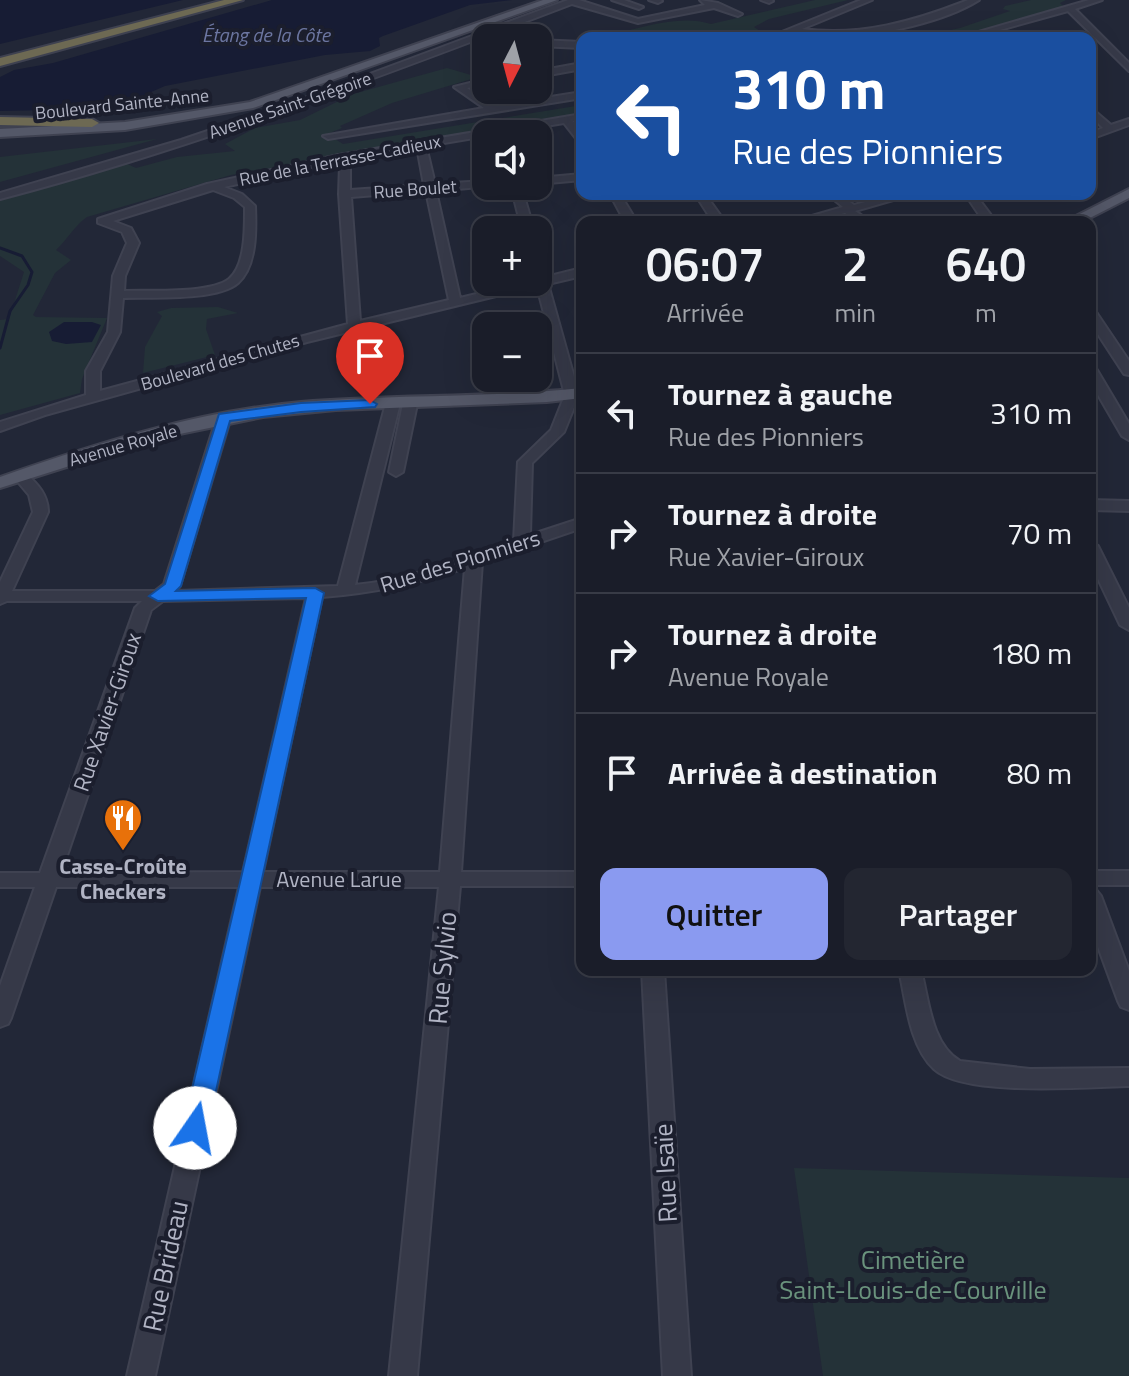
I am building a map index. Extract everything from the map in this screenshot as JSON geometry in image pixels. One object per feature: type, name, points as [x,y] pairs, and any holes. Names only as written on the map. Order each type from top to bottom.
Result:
[{"type":"highway","points":[[0,50],[213,0]]},
{"type":"highway","points":[[0,56],[213,0]]},
{"type":"highway","points":[[0,70],[237,0]]},
{"type":"highway","points":[[0,62],[183,16]]},
{"type":"highway","points":[[2,130],[92,123]]},
{"type":"main road","name":"Boulevard Sainte-Anne","points":[[2,130],[106,128],[199,116],[274,99],[497,23],[552,0]]},
{"type":"main road","name":"Boulevard Sainte-Anne","points":[[92,123],[215,108],[338,76]]},
{"type":"main road","points":[[1083,216],[1129,193]]},
{"type":"main road","name":"Avenue Royale","points":[[0,483],[128,440],[224,417],[301,407],[507,401],[576,394]]},
{"type":"street","points":[[616,0],[639,7]]},
{"type":"street","points":[[699,0],[715,3],[738,14]]},
{"type":"street","points":[[788,32],[868,0]]},
{"type":"street","points":[[871,32],[933,16],[975,0]]},
{"type":"street","points":[[994,32],[1021,27],[1098,0]]},
{"type":"street","name":"Avenue Saint-Grégoire","points":[[0,196],[185,142],[311,99],[497,23],[573,1]]},
{"type":"street","points":[[573,1],[638,21],[715,3]]},
{"type":"street","points":[[1070,8],[1094,32]]},
{"type":"street","points":[[793,30],[806,32]]},
{"type":"street","points":[[1096,34],[1129,68]]},
{"type":"street","points":[[552,44],[576,45]]},
{"type":"street","points":[[552,72],[576,69]]},
{"type":"street","points":[[472,85],[459,87],[472,96]]},
{"type":"street","points":[[328,136],[411,117],[576,96]]},
{"type":"street","points":[[484,104],[492,109]]},
{"type":"street","points":[[1096,116],[1109,129]]},
{"type":"street","name":"Rue de la Terrasse-Cadieux","points":[[552,123],[576,118]]},
{"type":"street","points":[[567,120],[576,134]]},
{"type":"street","points":[[1096,134],[1129,122]]},
{"type":"street","name":"Rue de la Terrasse-Cadieux","points":[[118,295],[119,276],[133,243],[127,230],[102,221],[211,186],[339,158],[472,137]]},
{"type":"street","points":[[421,145],[455,302]]},
{"type":"street","points":[[339,158],[345,164],[344,194],[349,221],[354,326]]},
{"type":"street","points":[[552,180],[576,178]]},
{"type":"street","name":"Rue Boulet","points":[[344,194],[472,185]]},
{"type":"street","points":[[93,397],[93,371],[114,332],[118,295],[210,288],[232,283],[238,277],[252,231],[250,206],[238,196],[211,186]]},
{"type":"street","points":[[842,200],[858,216]]},
{"type":"street","points":[[821,216],[885,200]]},
{"type":"street","name":"Boulevard des Chutes","points":[[552,274],[576,272]]},
{"type":"street","name":"Boulevard des Chutes","points":[[0,427],[93,397],[474,296]]},
{"type":"street","points":[[547,296],[576,391]]},
{"type":"street","points":[[1096,321],[1129,371]]},
{"type":"street","points":[[1096,380],[1129,436]]},
{"type":"street","points":[[522,542],[525,462],[557,432],[576,396]]},
{"type":"street","points":[[396,472],[401,404]]},
{"type":"street","points":[[345,591],[401,404]]},
{"type":"street","name":"Rue Xavier-Giroux","points":[[0,1018],[143,608],[172,586],[224,417]]},
{"type":"street","points":[[1,597],[39,520],[42,506],[38,493],[20,476]]},
{"type":"street","points":[[1096,505],[1129,506]]},
{"type":"street","name":"Rue des Pionniers","points":[[1,597],[345,591],[411,581],[576,525]]},
{"type":"street","points":[[1096,558],[1129,625]]},
{"type":"street","name":"Rue Sylvio","points":[[403,1376],[450,879],[474,560]]},
{"type":"street","name":"Rue Brideau","points":[[141,1376],[315,593]]},
{"type":"street","points":[[1096,878],[1129,878]]},
{"type":"street","name":"Avenue Larue","points":[[0,880],[576,879]]},
{"type":"street","points":[[1096,912],[1129,1001]]},
{"type":"street","name":"Rue Isaïe","points":[[653,976],[677,1376]]},
{"type":"street","points":[[912,976],[930,1041],[943,1065],[963,1073],[987,1077],[1129,1077]]},
{"type":"green space","points":[[815,0],[848,0],[769,19],[754,27],[760,31],[758,32],[621,32],[674,21],[711,24]]},
{"type":"green space","points":[[1031,0],[1066,0],[1060,3],[1063,6],[990,28],[942,32],[1010,11],[1003,9]]},
{"type":"green space","points":[[447,68],[472,75],[472,79],[392,103],[327,134],[343,144],[472,123],[472,132],[231,175],[87,217],[56,250],[71,260],[55,273],[33,315],[107,318],[82,379],[80,393],[0,415],[0,320],[9,319],[24,272],[0,256],[0,194],[12,196],[125,163],[136,168],[177,157],[235,151],[225,144],[255,128],[300,120],[353,94]]},
{"type":"green space","points":[[576,106],[576,114],[542,120],[490,120]]},
{"type":"green space","points":[[157,139],[0,182],[0,157]]},
{"type":"green space","points":[[218,307],[238,313],[207,319],[206,329],[215,355],[143,373],[145,347],[162,316],[157,312],[171,308]]},
{"type":"green space","name":"Cimetière Saint-Louis-de-Courville","points":[[794,1168],[1129,1178],[1129,1376],[823,1376]]},
{"type":"water","points":[[0,0],[183,0],[0,44]]},
{"type":"water","name":"Étang de la Côte","points":[[272,0],[512,0],[470,5],[383,36],[379,38],[380,46],[370,51],[325,55],[165,86],[104,109],[0,111],[0,77],[14,70],[53,63]]},
{"type":"water","points":[[64,322],[101,325],[92,342],[66,344],[52,341],[49,332]]},
{"type":"waterway","points":[[0,248],[22,256],[32,272],[28,285],[10,311],[0,348]]},
{"type":"place","name":"Casse-Croûte Checkers","points":[[123,852]]},
{"type":"route","points":[[195,1128],[315,593],[158,596],[172,586],[224,417],[301,407],[370,404]]}]
